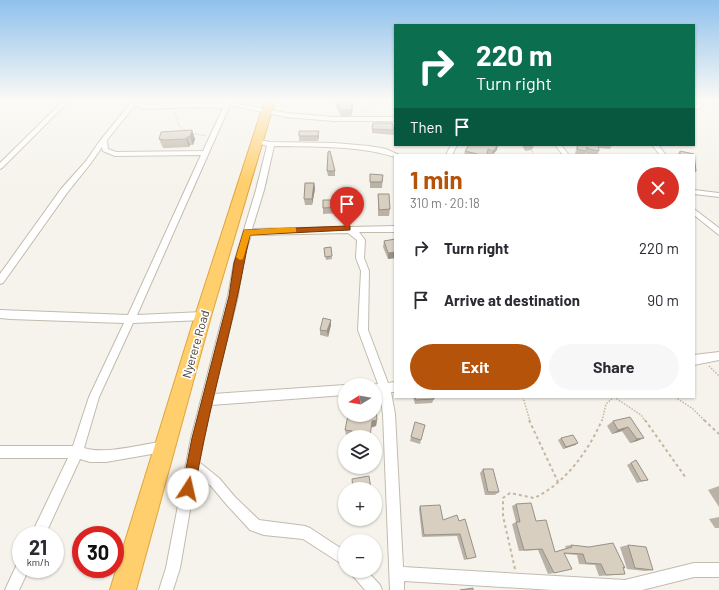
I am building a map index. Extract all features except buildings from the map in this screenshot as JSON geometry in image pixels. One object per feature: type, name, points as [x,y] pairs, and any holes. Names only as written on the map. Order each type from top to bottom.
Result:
[{"type":"highway","name":"Nyerere Road","points":[[123,590],[203,316],[264,142],[266,128]]},
{"type":"street","points":[[0,167],[39,128]]},
{"type":"street","points":[[0,281],[64,191],[89,162],[114,128]]},
{"type":"street","points":[[42,526],[77,452],[90,408],[216,128]]},
{"type":"street","points":[[104,140],[104,150],[115,154],[205,153]]},
{"type":"street","points":[[166,590],[173,568],[206,400],[232,302],[238,263],[258,198],[264,142],[355,147],[384,151],[394,154]]},
{"type":"street","points":[[559,146],[565,154]]},
{"type":"street","points":[[656,146],[662,154]]},
{"type":"street","points":[[695,192],[719,195]]},
{"type":"street","points":[[695,212],[719,232]]},
{"type":"street","points":[[247,232],[347,228],[394,229]]},
{"type":"street","points":[[347,228],[361,240],[360,258],[365,271],[363,330],[385,388],[391,436],[397,590]]},
{"type":"street","points":[[0,314],[131,319],[203,316]]},
{"type":"street","points":[[697,360],[719,356]]},
{"type":"street","points":[[206,400],[338,391]]},
{"type":"street","points":[[0,452],[77,452],[90,456],[106,456],[165,446]]},
{"type":"street","points":[[193,465],[216,482],[230,501],[255,525],[264,528],[305,533],[338,554]]},
{"type":"street","points":[[396,574],[625,587],[694,570],[719,570]]},
{"type":"street","points":[[12,590],[18,578]]},
{"type":"street","points":[[364,578],[375,590]]},
{"type":"path","points":[[182,128],[184,130],[212,137]]},
{"type":"path","points":[[697,360],[719,376]]},
{"type":"path","points":[[523,398],[530,422],[558,482]]},
{"type":"path","points":[[518,581],[503,516],[503,498],[506,494],[512,493],[527,498],[533,498],[545,493],[558,482],[594,438],[605,415],[606,404],[613,398]]},
{"type":"path","points":[[616,398],[641,415],[686,478]]},
{"type":"path","points":[[676,398],[692,409],[719,434]]},
{"type":"slow traffic","points":[[240,257],[247,232],[294,230]]},
{"type":"route","points":[[188,489],[197,438],[225,329],[233,296],[238,263],[247,232],[347,228]]}]
